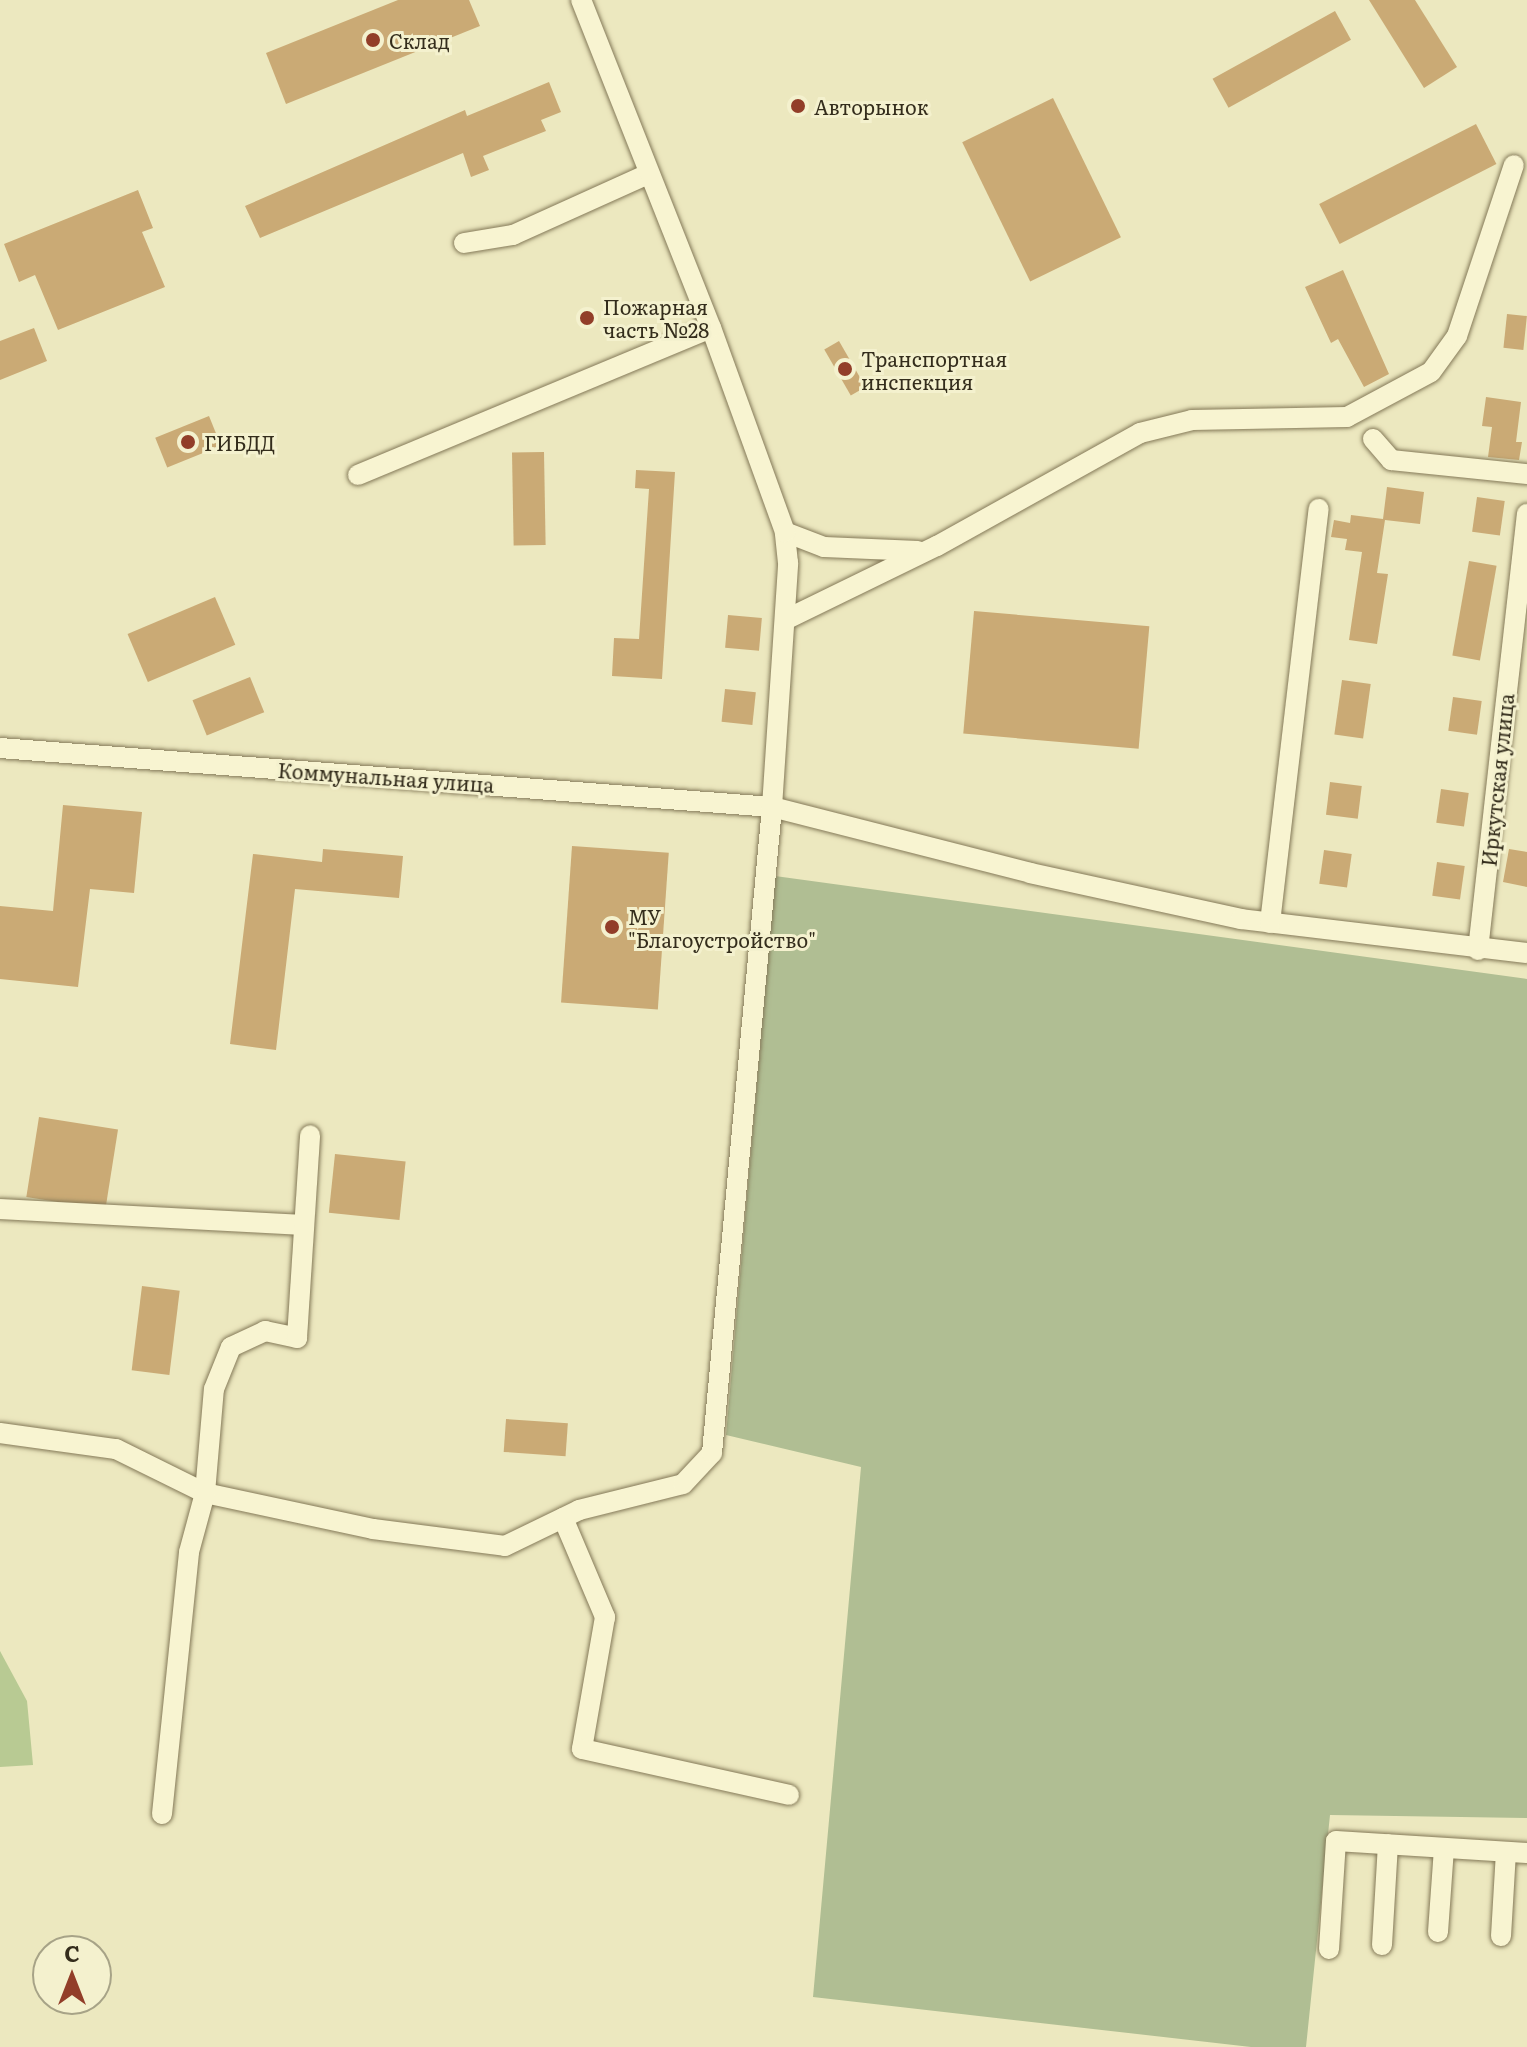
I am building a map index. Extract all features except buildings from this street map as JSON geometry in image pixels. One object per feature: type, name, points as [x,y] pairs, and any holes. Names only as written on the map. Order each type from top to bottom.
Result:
[{"type":"street","points":[[0,1433],[116,1449],[205,1493],[459,1543],[505,1546],[563,1518],[683,1484],[712,1453],[787,619],[785,532],[711,328],[581,0]]},
{"type":"street","points":[[787,619],[937,546],[1168,423],[1322,419],[1369,409],[1431,372],[1447,354],[1514,165]]},
{"type":"street","points":[[464,243],[513,235],[648,174]]},
{"type":"street","points":[[358,475],[711,328]]},
{"type":"street","points":[[1373,439],[1391,460],[1527,474]]},
{"type":"street","points":[[1270,923],[1319,509]]},
{"type":"street","name":"Иркутская улица","points":[[1478,950],[1527,514]]},
{"type":"street","points":[[785,532],[824,547],[897,554],[937,546]]},
{"type":"street","name":"Коммунальная улица","points":[[0,748],[772,807],[1030,873],[1270,923],[1478,950],[1527,953]]},
{"type":"street","points":[[162,1814],[189,1552],[205,1493],[214,1389],[231,1347],[265,1331],[297,1338],[310,1135]]},
{"type":"street","points":[[0,1209],[304,1225]]},
{"type":"street","points":[[563,1518],[605,1617],[582,1749],[789,1795]]},
{"type":"street","points":[[1329,1949],[1336,1841],[1517,1852],[1501,1936]]},
{"type":"street","points":[[1382,1945],[1388,1844]]},
{"type":"street","points":[[1438,1932],[1444,1848]]},
{"type":"green space","points":[[775,876],[1527,979],[1527,1818],[1330,1815],[1306,2047],[1251,2047],[813,1997],[861,1467],[726,1435]]},
{"type":"green space","points":[[0,1651],[27,1701],[33,1765],[0,1767]]},
{"type":"place","name":"Склад","points":[[373,40]]},
{"type":"place","name":"Авторынок","points":[[798,106]]},
{"type":"place","name":"Пожарная часть №28","points":[[587,318]]},
{"type":"place","name":"Транспортная инспекция","points":[[845,369]]},
{"type":"place","name":"ГИБДД","points":[[188,442]]},
{"type":"place","name":"МУ \"Благоустройство\"","points":[[612,927]]}]
